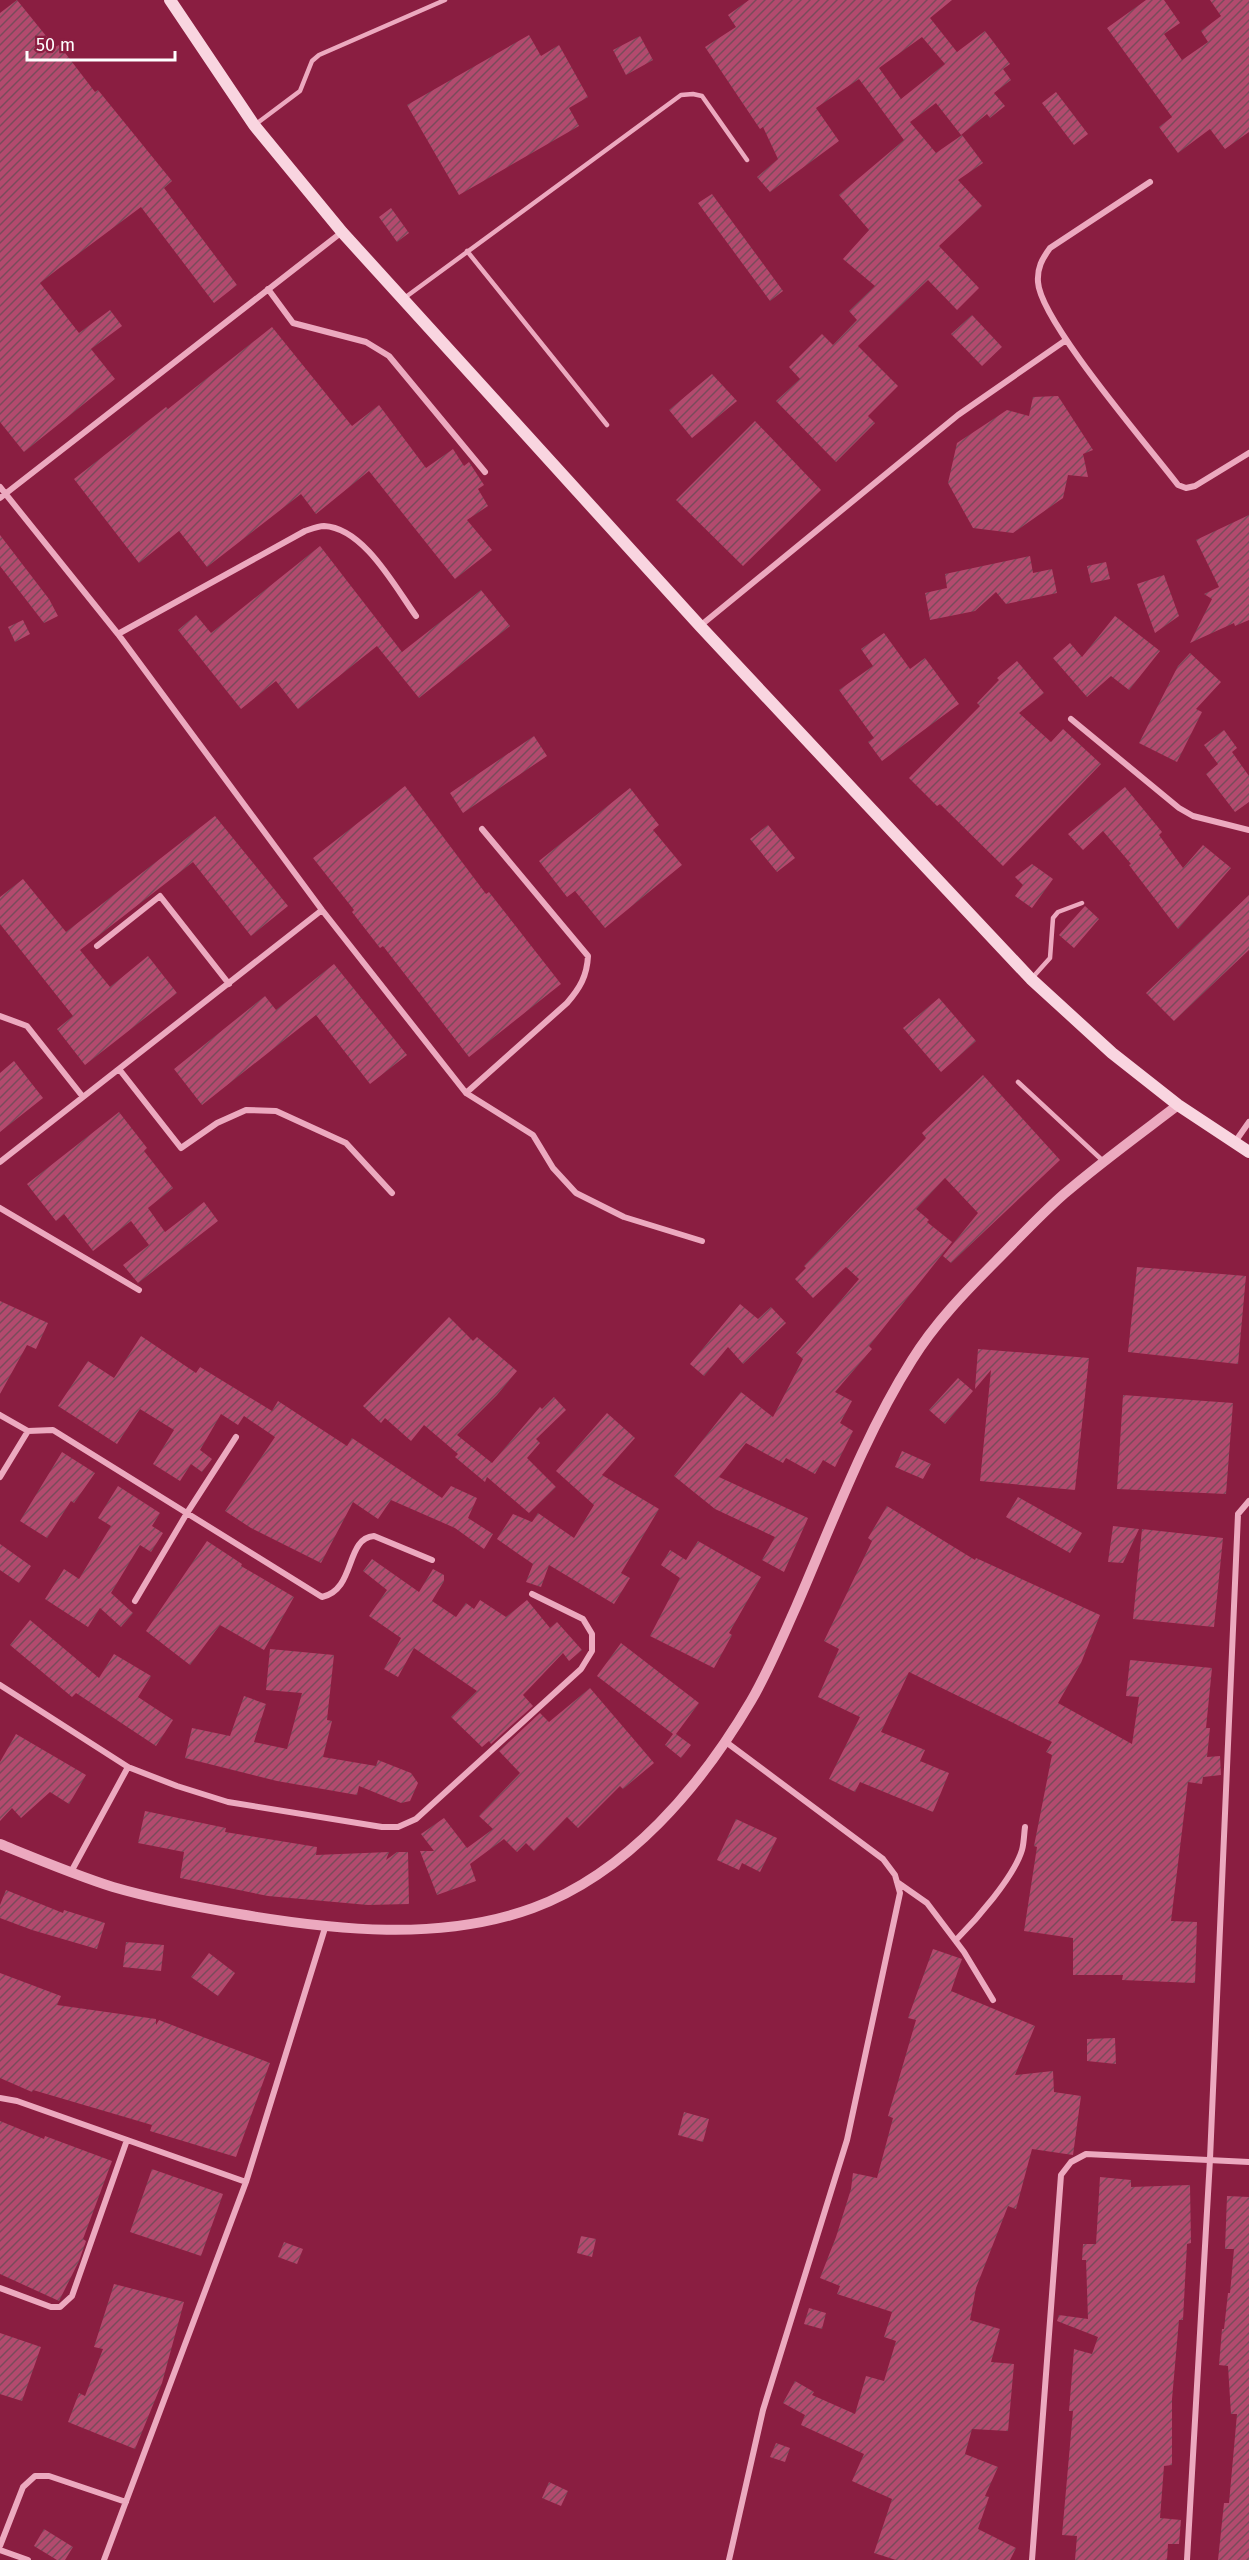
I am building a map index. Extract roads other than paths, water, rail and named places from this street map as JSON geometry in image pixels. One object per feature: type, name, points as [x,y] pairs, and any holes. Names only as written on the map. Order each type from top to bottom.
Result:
[{"type":"main road","points":[[170,0],[254,125],[342,232],[700,626],[1031,979],[1112,1053],[1178,1105],[1249,1152]]},
{"type":"street","points":[[1150,182],[1050,248],[1039,264],[1038,284],[1046,308],[1066,340],[1178,485],[1185,488],[1195,486],[1249,453]]},
{"type":"street","points":[[2,495],[342,232]]},
{"type":"street","points":[[268,289],[293,323],[366,342],[389,356],[485,472]]},
{"type":"street","points":[[700,626],[958,415],[1066,340]]},
{"type":"street","points":[[0,487],[2,495],[118,634],[322,910],[466,1093],[533,1135],[553,1168],[576,1193],[624,1217],[702,1241]]},
{"type":"street","points":[[118,634],[306,531],[324,526],[356,539],[369,552],[416,616]]},
{"type":"street","points":[[1071,719],[1179,808],[1193,816],[1249,830]]},
{"type":"street","points":[[466,1093],[567,1003],[580,988],[588,962],[588,956],[482,829]]},
{"type":"street","points":[[97,946],[160,896],[228,984]]},
{"type":"street","points":[[0,1162],[322,910]]},
{"type":"street","points":[[0,1016],[27,1026],[83,1097]]},
{"type":"street","points":[[119,1069],[181,1148],[217,1123],[246,1110],[276,1111],[346,1143],[392,1193]]},
{"type":"street","points":[[0,1844],[114,1887],[189,1905],[325,1928],[436,1927],[491,1920],[535,1907],[583,1883],[626,1853],[671,1811],[726,1742],[753,1698],[862,1455],[912,1360],[937,1324],[969,1288],[1062,1196],[1178,1105]]},
{"type":"street","points":[[1235,1142],[1249,1122]]},
{"type":"street","points":[[0,1208],[139,1290]]},
{"type":"street","points":[[0,1415],[28,1431],[53,1430],[322,1597],[332,1595],[340,1587],[360,1542],[367,1537],[374,1536],[432,1560]]},
{"type":"street","points":[[0,1477],[28,1431]]},
{"type":"street","points":[[135,1601],[236,1437]]},
{"type":"street","points":[[1186,2560],[1210,2159],[1238,1514],[1249,1501]]},
{"type":"street","points":[[0,1685],[128,1767],[177,1786],[228,1802],[382,1827],[398,1827],[416,1819],[581,1669],[592,1651],[592,1634],[583,1618],[532,1594]]},
{"type":"street","points":[[726,1742],[883,1859],[895,1875],[900,1893],[847,2140],[763,2410],[729,2560]]},
{"type":"street","points":[[71,1872],[128,1767]]},
{"type":"street","points":[[956,1940],[976,1920],[1002,1886],[1022,1851],[1025,1827]]},
{"type":"street","points":[[896,1882],[927,1903],[956,1940],[993,2001]]},
{"type":"street","points":[[104,2560],[246,2182],[325,1928]]},
{"type":"street","points":[[0,2098],[17,2101],[246,2182]]},
{"type":"street","points":[[0,2288],[51,2307],[60,2307],[72,2296],[127,2140]]},
{"type":"street","points":[[1032,2560],[1061,2175],[1071,2162],[1086,2154],[1249,2162]]},
{"type":"street","points":[[28,2560],[0,2548],[23,2487],[35,2476],[49,2476],[126,2502]]},
{"type":"lane","points":[[254,125],[300,91],[312,61],[319,55],[445,0]]},
{"type":"lane","points":[[403,298],[681,95],[693,93],[702,96],[747,160]]},
{"type":"lane","points":[[467,251],[606,425]]},
{"type":"lane","points":[[1031,979],[1050,958],[1053,918],[1058,912],[1082,903]]},
{"type":"lane","points":[[1018,1082],[1104,1162]]}]
